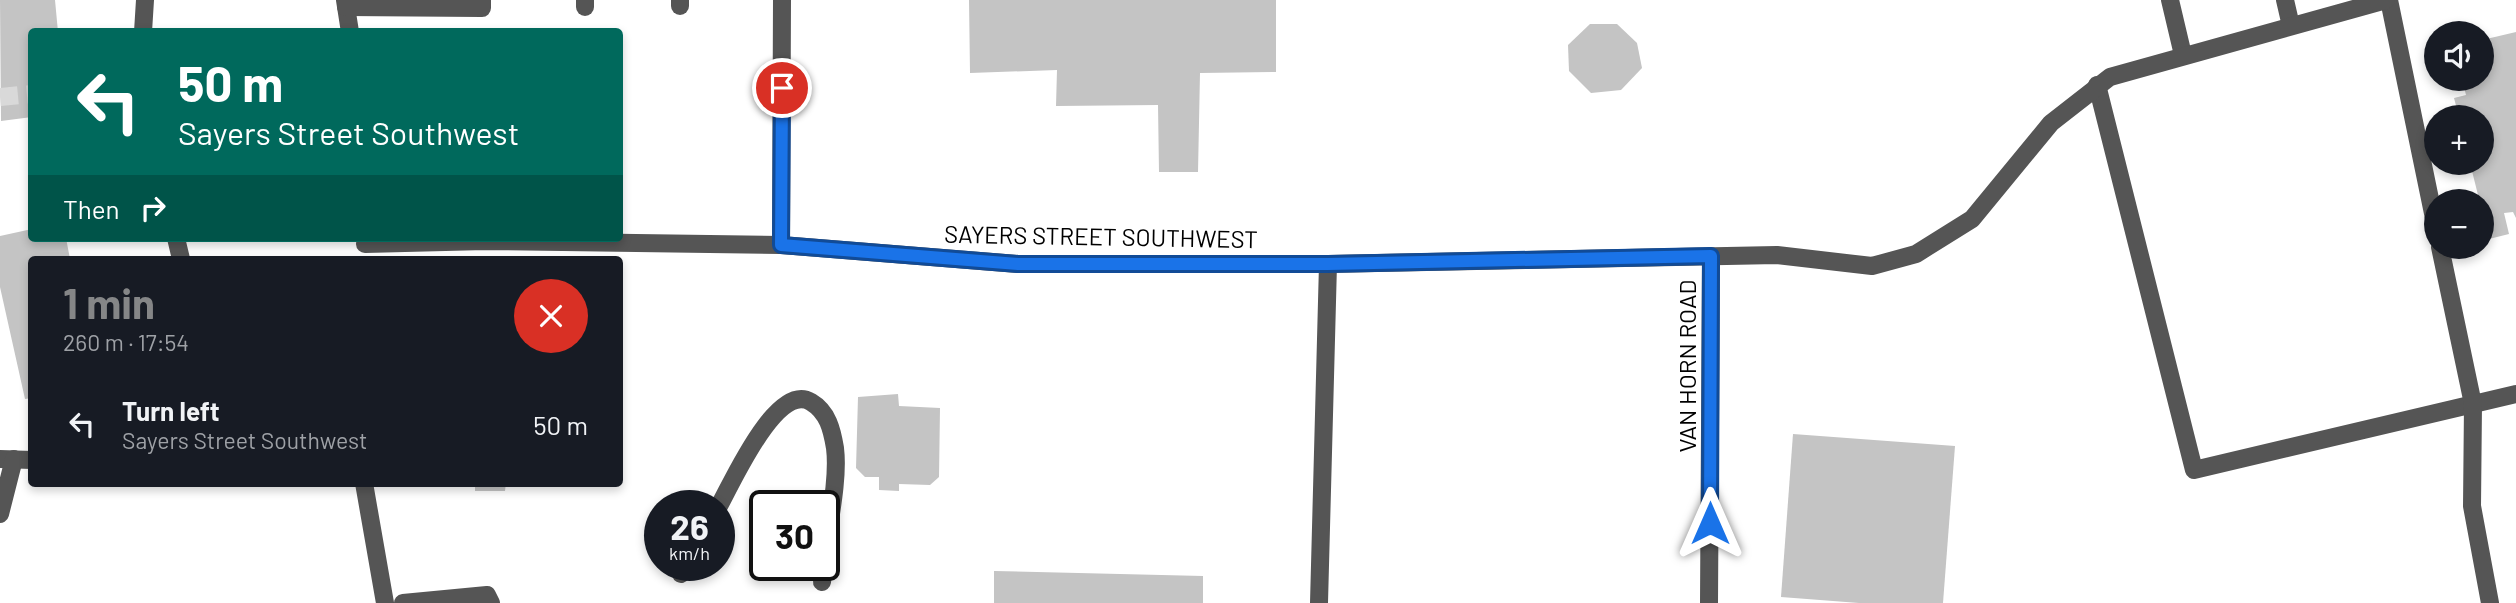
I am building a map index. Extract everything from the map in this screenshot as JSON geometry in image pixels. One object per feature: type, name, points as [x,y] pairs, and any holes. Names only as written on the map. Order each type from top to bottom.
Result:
[{"type":"street","points":[[143,28],[145,0]]},
{"type":"street","points":[[350,28],[346,4],[482,8],[482,0]]},
{"type":"street","points":[[781,245],[782,0]]},
{"type":"street","points":[[2170,0],[2183,55]]},
{"type":"street","points":[[2285,0],[2291,26]]},
{"type":"street","points":[[2387,0],[2428,189]]},
{"type":"street","name":"SAYERS STREET SOUTHWEST","points":[[559,242],[781,245],[1018,264],[1328,264],[1777,256],[1872,266],[1916,254],[1972,219],[2051,123],[2096,85],[2110,77],[2387,0]]},
{"type":"street","points":[[2096,85],[2194,470],[2516,394]]},
{"type":"street","name":"SAYERS STREET SOUTHWEST","points":[[365,247],[465,242]]},
{"type":"street","name":"VAN HORN ROAD","points":[[1709,603],[1711,256]]},
{"type":"street","points":[[2443,259],[2473,404],[2472,506],[2490,603]]},
{"type":"street","points":[[1319,603],[1328,264]]},
{"type":"street","points":[[728,490],[768,420],[788,401],[807,399],[818,407],[829,421],[835,450],[831,490]]},
{"type":"street","points":[[0,514],[15,459]]},
{"type":"street","points":[[365,487],[385,603]]},
{"type":"street","points":[[403,603],[486,596],[491,603]]},
{"type":"building","points":[[0,0],[55,0],[58,28],[28,28],[28,118],[1,121]]},
{"type":"building","points":[[969,0],[1276,0],[1276,72],[1200,73],[1198,172],[1159,172],[1158,105],[1056,106],[1057,70],[970,73]]},
{"type":"building","points":[[1590,24],[1617,24],[1637,43],[1642,68],[1621,90],[1591,93],[1569,71],[1568,45]]},
{"type":"building","points":[[2516,32],[2516,218],[2513,212],[2504,213],[2509,234],[2494,238],[2494,189],[2476,189],[2473,175],[2494,175],[2494,105],[2456,105],[2454,98],[2466,95],[2465,91],[2494,91],[2494,37]]},
{"type":"building","points":[[28,230],[28,242],[67,242],[69,256],[28,256],[28,399],[25,399],[0,287],[0,236]]},
{"type":"building","points":[[898,394],[899,406],[940,408],[939,477],[930,485],[899,484],[899,491],[879,490],[879,477],[865,477],[856,468],[858,397]]},
{"type":"building","points":[[1793,434],[1955,446],[1943,603],[1859,603],[1781,597]]},
{"type":"building","points":[[475,487],[506,487],[505,491],[475,491]]},
{"type":"building","points":[[994,571],[1203,576],[1203,603],[994,603]]},
{"type":"tunnel","points":[[0,97],[28,94]]},
{"type":"route","points":[[782,88],[781,245],[1018,264],[1328,264],[1711,256],[1710,523]]}]
